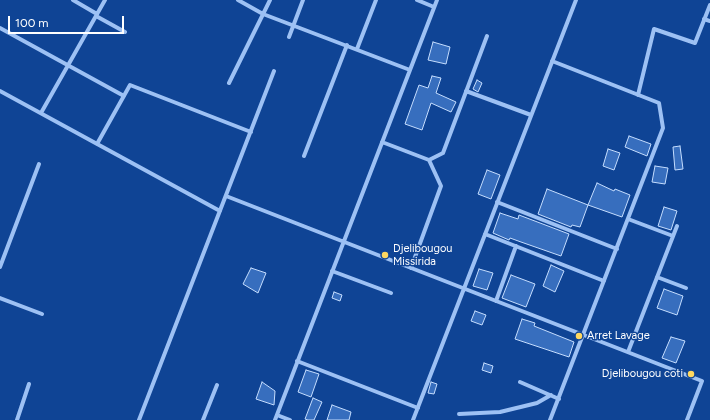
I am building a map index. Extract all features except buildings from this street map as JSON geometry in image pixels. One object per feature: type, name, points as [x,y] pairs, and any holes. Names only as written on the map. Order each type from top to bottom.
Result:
[{"type":"street","points":[[73,0],[125,32]]},
{"type":"street","points":[[41,113],[105,0]]},
{"type":"street","points":[[238,0],[263,14],[410,70]]},
{"type":"street","points":[[229,83],[270,0]]},
{"type":"street","points":[[289,37],[303,0]]},
{"type":"street","points":[[357,49],[376,0]]},
{"type":"street","points":[[417,0],[434,7]]},
{"type":"street","points":[[274,420],[437,0]]},
{"type":"street","points":[[413,420],[576,0]]},
{"type":"street","points":[[638,95],[654,29],[695,43],[710,4]]},
{"type":"street","points":[[704,19],[710,21]]},
{"type":"street","points":[[0,28],[124,96]]},
{"type":"street","points":[[429,160],[443,153],[487,36]]},
{"type":"street","points":[[304,156],[347,45]]},
{"type":"street","points":[[550,420],[663,128],[659,103],[552,61]]},
{"type":"street","points":[[139,420],[274,71]]},
{"type":"street","points":[[97,144],[130,85],[251,132]]},
{"type":"street","points":[[0,91],[220,211]]},
{"type":"street","points":[[466,91],[531,115]]},
{"type":"street","points":[[382,142],[429,160],[441,186],[411,268]]},
{"type":"street","points":[[0,267],[39,164]]},
{"type":"street","points":[[226,196],[702,381],[687,420]]},
{"type":"street","points":[[497,202],[617,249]]},
{"type":"street","points":[[628,218],[673,236]]},
{"type":"street","points":[[628,352],[677,226]]},
{"type":"street","points":[[485,234],[604,281]]},
{"type":"street","points":[[496,300],[516,246]]},
{"type":"street","points":[[332,271],[391,294]]},
{"type":"street","points":[[657,277],[686,288]]},
{"type":"street","points":[[0,298],[42,314]]},
{"type":"street","points":[[297,361],[418,408]]},
{"type":"street","points":[[520,382],[559,399]]},
{"type":"street","points":[[17,420],[29,384]]},
{"type":"street","points":[[203,420],[217,385]]},
{"type":"street","points":[[459,414],[500,412],[537,403],[551,395]]},
{"type":"street","points":[[276,415],[290,420]]},
{"type":"place","name":"Djelibougou Missirida","points":[[385,255]]},
{"type":"place","name":"Arret Lavage","points":[[579,336]]},
{"type":"place","name":"Djelibougou coti","points":[[691,374]]}]
